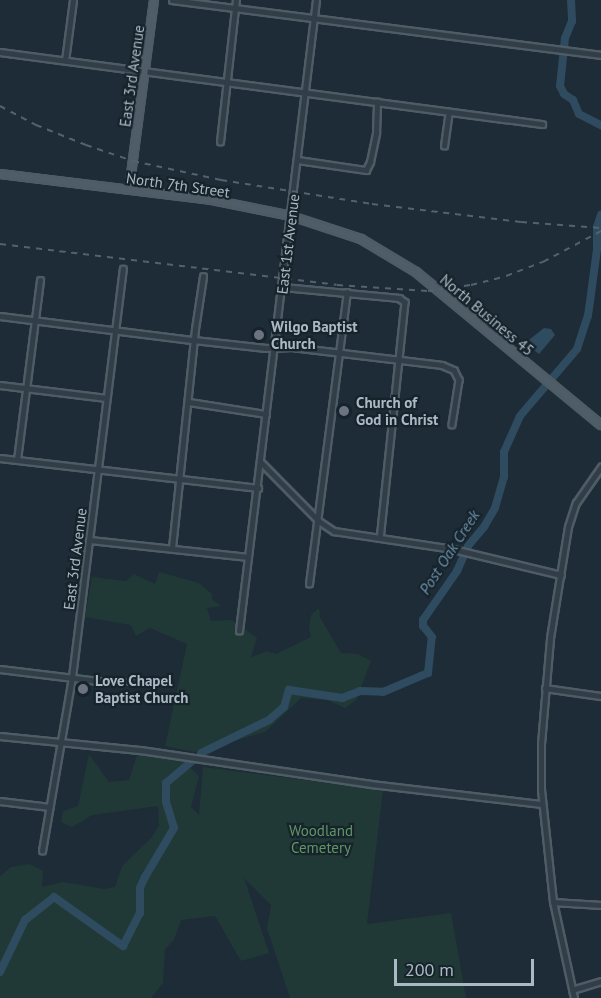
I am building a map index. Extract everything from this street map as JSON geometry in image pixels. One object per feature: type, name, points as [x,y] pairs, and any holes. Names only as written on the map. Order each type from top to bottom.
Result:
[{"type":"main road","name":"East 3rd Avenue","points":[[129,190],[154,0]]},
{"type":"main road","name":"North 7th Street","points":[[0,174],[212,200],[291,216],[349,234]]},
{"type":"main road","name":"North Business 45","points":[[349,234],[377,247],[416,272],[601,425]]},
{"type":"street","points":[[65,61],[73,0]]},
{"type":"street","points":[[172,0],[547,50],[601,55]]},
{"type":"street","points":[[220,142],[236,0]]},
{"type":"street","name":"East 1st Avenue","points":[[239,630],[262,463],[316,0]]},
{"type":"street","points":[[0,52],[542,124]]},
{"type":"street","points":[[298,160],[366,170],[376,133],[376,102]]},
{"type":"street","points":[[444,146],[449,112]]},
{"type":"street","name":"East 3rd Avenue","points":[[42,851],[72,677],[123,269]]},
{"type":"street","points":[[172,548],[194,340],[203,278]]},
{"type":"street","points":[[17,460],[33,320],[40,280]]},
{"type":"street","points":[[283,287],[347,292],[405,300],[380,538]]},
{"type":"street","points":[[309,585],[347,292]]},
{"type":"street","points":[[0,316],[194,340],[442,365],[454,370],[459,380],[452,424]]},
{"type":"street","points":[[0,386],[106,398]]},
{"type":"street","points":[[189,402],[266,414]]},
{"type":"street","points":[[0,458],[258,488]]},
{"type":"street","points":[[262,463],[319,521],[341,533],[453,549],[561,575]]},
{"type":"street","points":[[574,998],[553,902],[540,766],[550,638],[568,527],[576,503],[601,467]]},
{"type":"street","points":[[90,540],[248,557]]},
{"type":"street","points":[[0,669],[106,682],[141,682]]},
{"type":"street","points":[[545,688],[601,696]]},
{"type":"street","points":[[0,736],[62,741],[542,804]]},
{"type":"street","points":[[0,801],[50,807]]},
{"type":"street","points":[[553,902],[601,905]]},
{"type":"street","points":[[572,990],[601,981]]},
{"type":"green space","points":[[159,572],[199,583],[212,594],[212,599],[221,606],[207,608],[211,621],[232,620],[257,638],[251,657],[267,651],[276,654],[311,637],[309,627],[311,615],[319,608],[320,617],[341,653],[358,654],[371,661],[356,700],[345,708],[327,700],[301,698],[265,732],[194,752],[165,746],[187,644],[150,628],[136,636],[131,625],[85,617],[92,577],[126,581],[134,574],[155,584]]},
{"type":"green space","name":"Woodland Cemetery","points":[[138,752],[181,759],[199,776],[191,807],[199,815],[203,767],[383,790],[367,924],[451,913],[466,998],[290,998],[267,928],[271,905],[244,878],[269,953],[241,961],[215,916],[181,920],[174,940],[165,949],[163,983],[151,998],[0,998],[0,876],[11,867],[30,864],[43,871],[42,887],[63,882],[104,889],[115,887],[122,866],[152,837],[159,825],[158,806],[92,815],[72,827],[61,822],[63,811],[78,806],[89,754],[109,782],[129,780]]},
{"type":"water","points":[[544,328],[551,329],[555,335],[539,354],[525,343]]},
{"type":"waterway","name":"Post Oak Creek","points":[[571,0],[572,21],[565,38],[560,86],[564,94],[573,100],[579,114],[601,125]]},
{"type":"waterway","name":"Post Oak Creek","points":[[201,753],[269,720],[284,707],[289,690],[342,698],[360,691],[383,692],[428,673],[432,637],[423,626],[423,620],[457,571],[468,546],[484,527],[495,508],[504,477],[504,452],[520,416],[577,349],[588,316],[597,249],[597,227],[601,215]]},
{"type":"waterway","name":"Post Oak Creek","points":[[0,972],[25,920],[54,897],[123,946],[140,913],[140,888],[174,828],[166,802],[166,783],[193,760]]},
{"type":"railway","points":[[0,106],[36,125],[133,161],[221,180],[372,204],[521,222],[601,228]]},
{"type":"railway","points":[[0,244],[337,285],[428,291],[471,285],[506,276],[543,262],[601,231]]},
{"type":"place","name":"Wilgo Baptist Church","points":[[259,335]]},
{"type":"place","name":"Church of God in Christ","points":[[344,411]]},
{"type":"place","name":"Love Chapel Baptist Church","points":[[83,689]]}]
